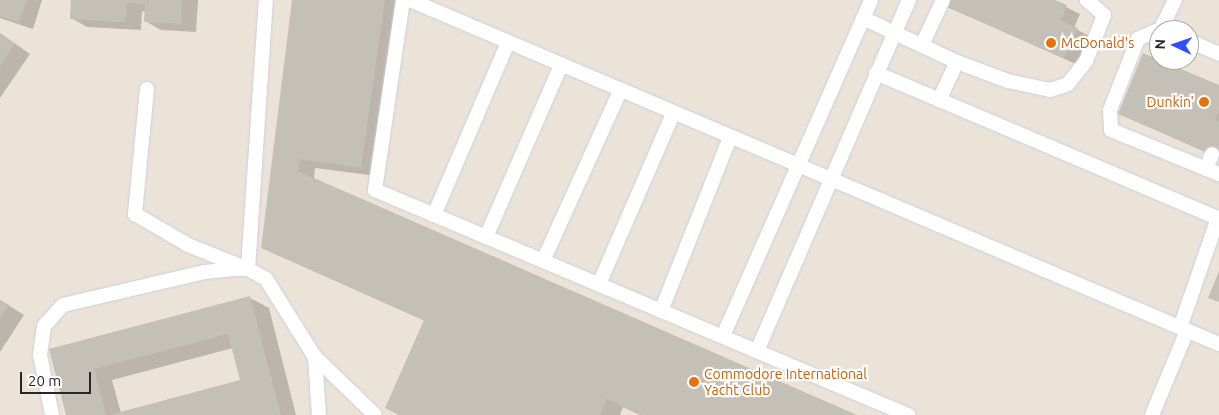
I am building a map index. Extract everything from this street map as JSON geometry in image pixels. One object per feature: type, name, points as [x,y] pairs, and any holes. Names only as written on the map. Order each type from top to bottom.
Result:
[{"type":"lane","points":[[248,270],[266,0]]},
{"type":"lane","points":[[403,0],[375,190],[908,415]]},
{"type":"lane","points":[[410,0],[673,114],[1219,344]]},
{"type":"lane","points":[[723,336],[871,0]]},
{"type":"lane","points":[[757,350],[909,0]]},
{"type":"lane","points":[[922,45],[943,0]]},
{"type":"lane","points":[[863,18],[957,62],[1008,81],[1050,90],[1068,84],[1086,61],[1104,15],[1087,0]]},
{"type":"lane","points":[[1166,20],[1175,0]]},
{"type":"lane","points":[[1149,34],[1138,39],[1110,110],[1111,130],[1212,171],[1212,154]]},
{"type":"lane","points":[[434,214],[508,42]]},
{"type":"lane","points":[[1199,45],[1219,54]]},
{"type":"lane","points":[[939,100],[957,62]]},
{"type":"lane","points":[[486,237],[561,65]]},
{"type":"lane","points":[[876,73],[1218,217],[1184,330],[1152,415]]},
{"type":"lane","points":[[147,89],[135,214],[188,245],[266,279],[315,357],[375,415]]},
{"type":"lane","points":[[543,260],[620,91]]},
{"type":"lane","points":[[600,284],[673,114]]},
{"type":"lane","points":[[661,310],[730,138]]},
{"type":"lane","points":[[52,415],[40,355],[44,326],[63,305],[205,272],[248,270]]},
{"type":"lane","points":[[315,357],[319,415]]},
{"type":"building","points":[[0,0],[27,0],[19,22],[0,16]]},
{"type":"building","points":[[71,0],[182,0],[181,24],[144,22],[145,4],[127,3],[125,22],[70,19]]},
{"type":"building","points":[[292,0],[385,0],[361,168],[300,159],[298,171],[857,415],[642,415],[607,399],[600,415],[399,415],[385,408],[424,320],[261,248]]},
{"type":"building","name":"McDonald's","points":[[947,0],[1055,0],[1067,5],[1061,20],[1078,28],[1064,58],[944,6]]},
{"type":"building","points":[[0,33],[15,44],[0,66]]},
{"type":"building","points":[[1143,53],[1149,56],[1149,70],[1183,70],[1219,85],[1219,111],[1215,120],[1219,121],[1219,157],[1118,114]]},
{"type":"building","points":[[1219,271],[1219,302],[1208,298]]},
{"type":"building","points":[[250,296],[281,415],[109,415],[240,380],[228,334],[94,369],[106,415],[66,415],[49,349]]},
{"type":"building","points":[[0,300],[9,305],[0,319]]},
{"type":"place","name":"McDonald's","points":[[1051,43]]},
{"type":"place","name":"Dunkin'","points":[[1204,102]]},
{"type":"place","name":"Commodore International Yacht Club","points":[[694,382]]}]
